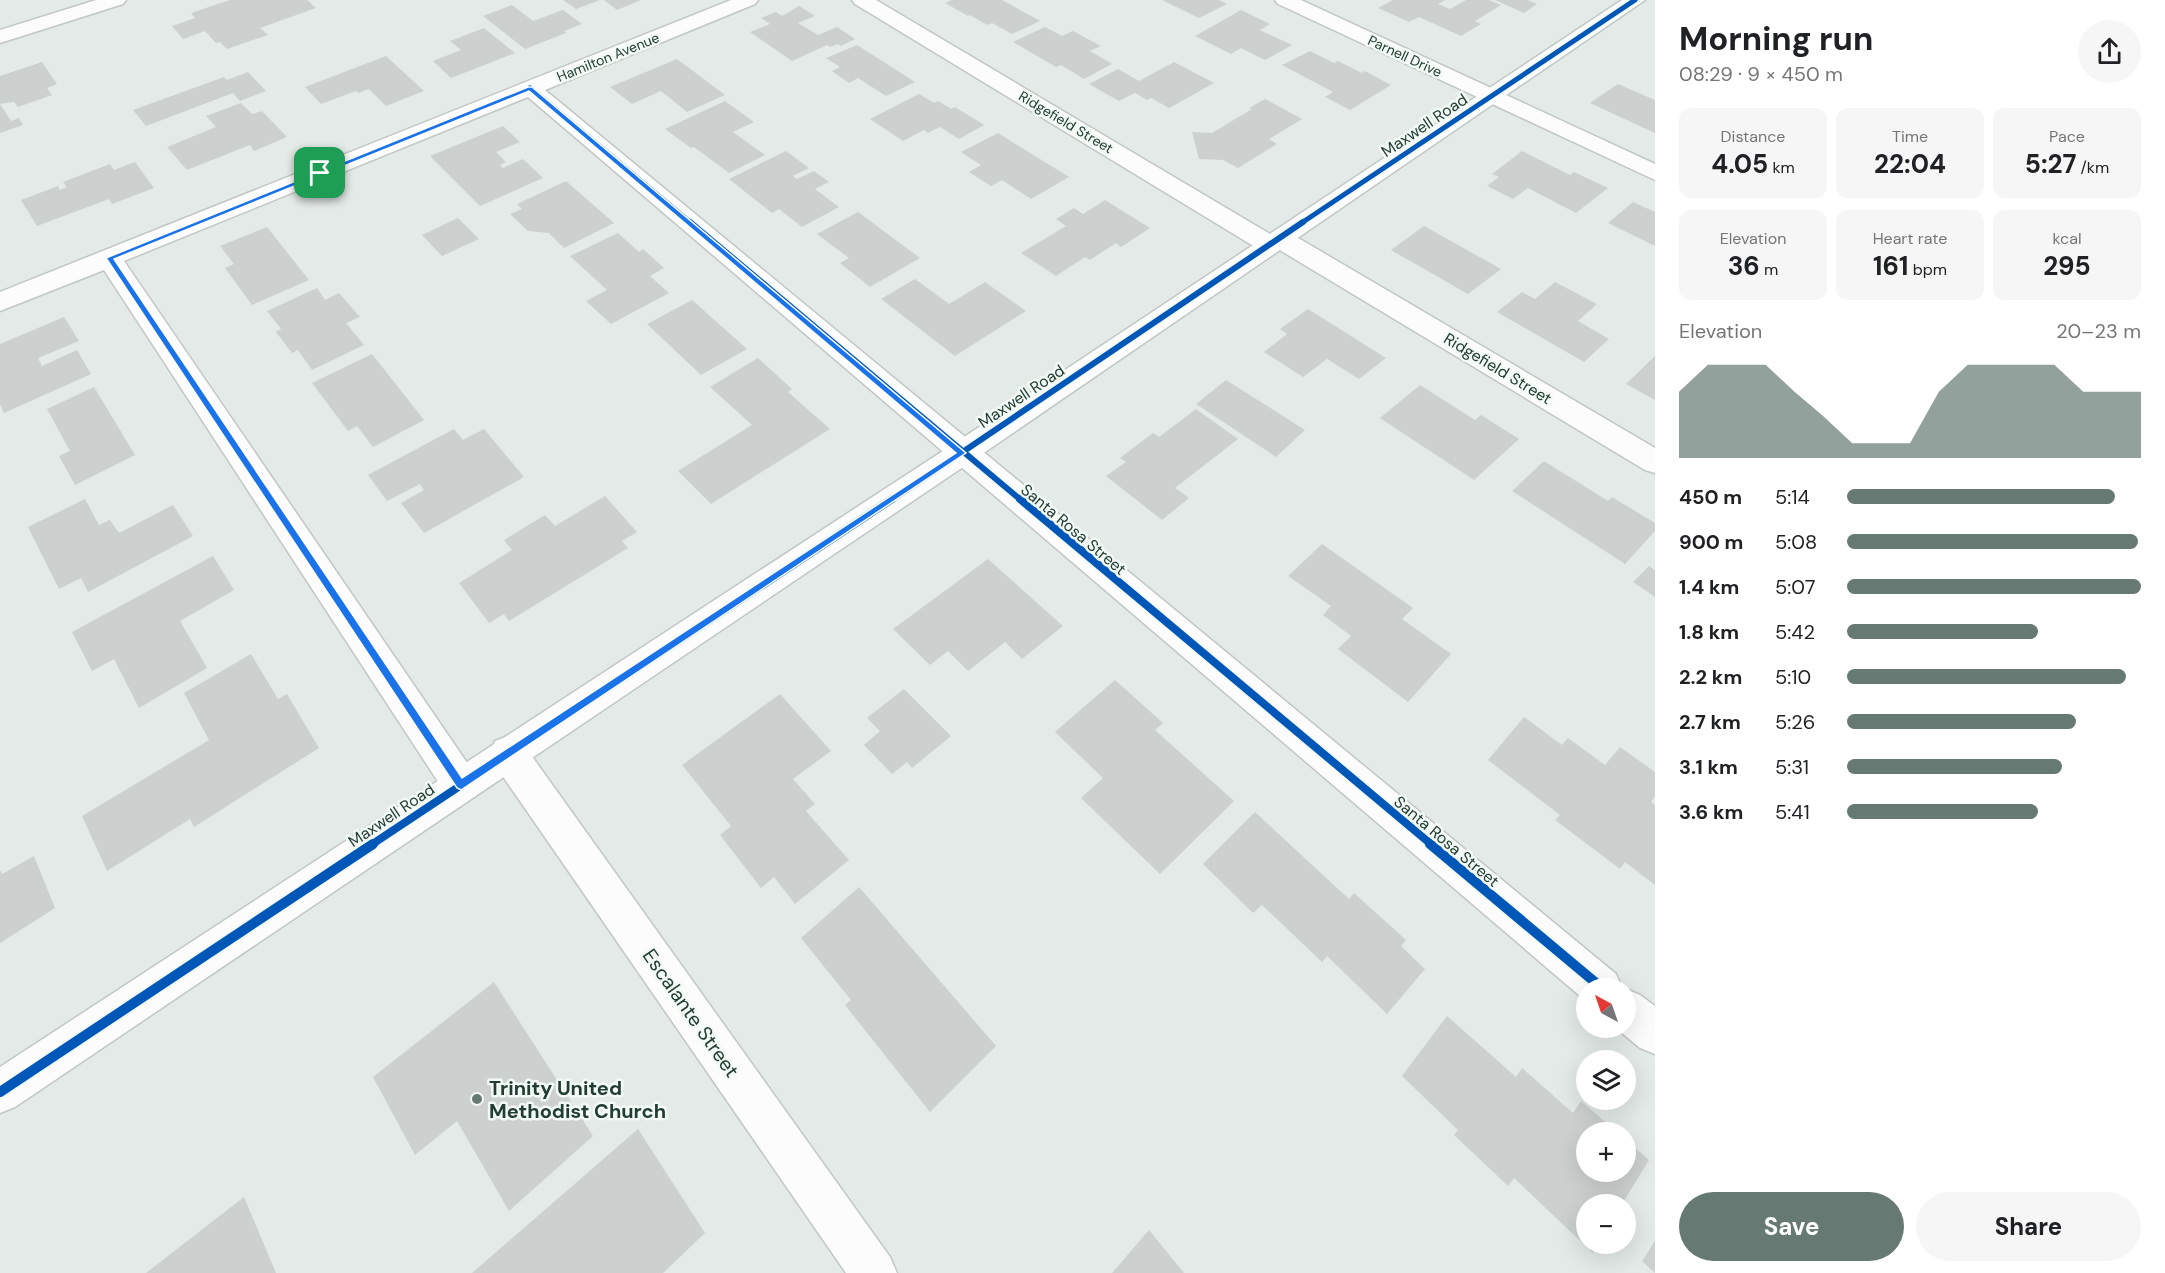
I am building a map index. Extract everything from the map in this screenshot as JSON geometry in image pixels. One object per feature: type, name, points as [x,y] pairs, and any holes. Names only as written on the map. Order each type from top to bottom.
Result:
[{"type":"street","points":[[0,37],[116,0]]},
{"type":"street","name":"Hamilton Avenue","points":[[0,302],[748,0]]},
{"type":"street","name":"Ridgefield Street","points":[[862,0],[1655,462]]},
{"type":"street","name":"Parnell Drive","points":[[1285,0],[1655,173]]},
{"type":"street","name":"Maxwell Road","points":[[0,1092],[962,453],[1635,0]]},
{"type":"street","name":"Santa Rosa Street","points":[[530,88],[1590,978]]},
{"type":"street","points":[[109,258],[461,785]]},
{"type":"street","name":"Escalante Street","points":[[508,753],[874,1273]]},
{"type":"street","points":[[1636,1017],[1655,1033]]},
{"type":"building","points":[[230,0],[307,0],[316,8],[260,28],[268,35],[227,49],[220,42],[216,43],[205,31],[183,39],[172,26],[195,18],[191,13]]},
{"type":"building","points":[[563,0],[600,0],[576,9]]},
{"type":"building","points":[[604,0],[641,0],[617,10]]},
{"type":"building","points":[[952,0],[1002,0],[1040,21],[1012,34],[992,23],[987,25],[945,3]]},
{"type":"building","points":[[1162,0],[1219,0],[1227,4],[1199,18]]},
{"type":"building","points":[[1393,0],[1445,0],[1438,4],[1450,9],[1466,0],[1489,0],[1501,5],[1475,21],[1481,24],[1461,36],[1419,17],[1409,22],[1378,8]]},
{"type":"building","points":[[1495,0],[1528,0],[1537,4],[1524,13]]},
{"type":"building","points":[[512,5],[533,21],[563,10],[582,24],[564,31],[566,33],[525,49],[483,16]]},
{"type":"building","points":[[799,6],[815,16],[798,23],[818,35],[837,27],[855,39],[841,46],[827,45],[792,61],[750,32],[770,24],[761,18],[776,12],[782,16]]},
{"type":"building","points":[[1241,10],[1270,24],[1260,30],[1292,45],[1265,60],[1241,48],[1231,54],[1195,36]]},
{"type":"building","points":[[1045,27],[1062,36],[1073,31],[1101,46],[1090,51],[1112,64],[1084,79],[1061,65],[1056,67],[1013,42]]},
{"type":"building","points":[[484,28],[515,53],[451,78],[433,61],[461,50],[450,41]]},
{"type":"building","points":[[857,45],[915,82],[886,96],[858,78],[849,83],[832,71],[840,67],[826,58]]},
{"type":"building","points":[[1310,51],[1334,63],[1338,61],[1362,73],[1365,71],[1391,85],[1350,110],[1325,97],[1333,92],[1282,65]]},
{"type":"building","points":[[386,56],[424,91],[386,106],[369,89],[358,93],[356,91],[321,104],[305,87]]},
{"type":"building","points":[[677,59],[725,95],[687,112],[661,91],[632,104],[610,87]]},
{"type":"building","points":[[42,62],[57,84],[47,88],[52,95],[18,107],[14,102],[0,104],[0,76]]},
{"type":"building","points":[[1174,62],[1214,83],[1169,108],[1151,98],[1147,100],[1135,93],[1119,101],[1089,84],[1118,69],[1139,81]]},
{"type":"building","points":[[248,72],[266,91],[240,101],[233,93],[146,126],[133,110],[224,77],[227,80]]},
{"type":"building","points":[[1618,84],[1655,100],[1655,133],[1590,103]]},
{"type":"building","points":[[919,94],[934,103],[938,101],[951,109],[955,107],[984,125],[959,139],[940,127],[928,133],[924,130],[903,141],[870,119]]},
{"type":"building","points":[[1265,99],[1302,119],[1269,139],[1277,144],[1238,168],[1223,160],[1199,159],[1192,132],[1212,133]]},
{"type":"building","points":[[725,101],[754,122],[733,132],[765,155],[729,173],[665,129]]},
{"type":"building","points":[[241,103],[252,114],[262,111],[287,137],[254,151],[250,145],[187,170],[167,147],[216,127],[206,116]]},
{"type":"building","points":[[0,104],[11,121],[19,118],[23,125],[0,133]]},
{"type":"building","points":[[503,126],[520,142],[496,152],[506,162],[500,165],[503,168],[523,159],[543,178],[480,206],[430,156]]},
{"type":"building","points":[[998,133],[1069,177],[1031,199],[1002,180],[991,186],[969,172],[981,165],[961,152]]},
{"type":"building","points":[[786,151],[809,168],[793,176],[797,179],[814,171],[829,182],[815,189],[839,207],[802,227],[779,209],[772,213],[729,179]]},
{"type":"building","points":[[1522,151],[1570,175],[1574,172],[1608,188],[1576,213],[1528,188],[1513,199],[1487,186],[1499,177],[1492,174]]},
{"type":"building","points":[[135,162],[154,188],[112,204],[109,199],[37,226],[21,200],[58,186],[60,190],[67,187],[63,182],[110,164],[114,170]]},
{"type":"building","points":[[566,181],[614,223],[564,248],[549,233],[528,231],[510,214],[522,209],[517,204]]},
{"type":"building","points":[[1105,200],[1150,228],[1121,247],[1116,243],[1090,260],[1085,257],[1056,276],[1021,253],[1066,226],[1056,219],[1074,208],[1083,214]]},
{"type":"building","points":[[1633,202],[1655,212],[1655,246],[1608,223]]},
{"type":"building","points":[[858,212],[920,258],[870,287],[840,263],[849,258],[817,234]]},
{"type":"building","points":[[458,218],[479,239],[442,256],[422,235]]},
{"type":"building","points":[[1424,226],[1501,269],[1468,294],[1391,250]]},
{"type":"building","points":[[267,227],[309,280],[252,305],[225,268],[234,264],[220,246]]},
{"type":"building","points":[[618,233],[639,252],[643,249],[664,268],[650,276],[669,293],[611,324],[586,301],[607,290],[570,256]]},
{"type":"building","points":[[915,279],[949,304],[985,282],[1026,311],[955,356],[881,299]]},
{"type":"building","points":[[1555,282],[1597,304],[1578,321],[1609,339],[1584,362],[1497,312],[1522,292],[1535,299]]},
{"type":"building","points":[[317,288],[325,300],[339,293],[360,317],[346,323],[364,345],[312,370],[298,350],[292,353],[276,332],[281,329],[267,311]]},
{"type":"building","points":[[692,300],[747,349],[701,375],[647,324]]},
{"type":"building","points":[[1308,309],[1386,358],[1359,379],[1327,359],[1303,377],[1264,352],[1287,334],[1280,329]]},
{"type":"building","points":[[64,317],[79,341],[38,358],[42,366],[77,350],[91,374],[4,413],[0,404],[0,344]]},
{"type":"building","points":[[372,354],[424,420],[373,447],[357,426],[348,431],[312,383]]},
{"type":"building","points":[[1655,356],[1655,400],[1626,384]]},
{"type":"building","points":[[758,358],[792,389],[788,392],[830,429],[711,504],[678,471],[752,425],[710,387]]},
{"type":"building","points":[[1226,380],[1305,430],[1276,457],[1196,404]]},
{"type":"building","points":[[1420,385],[1475,420],[1481,415],[1519,439],[1474,480],[1380,418]]},
{"type":"building","points":[[94,387],[135,455],[75,485],[59,456],[70,451],[47,409]]},
{"type":"building","points":[[1196,409],[1238,439],[1175,488],[1189,498],[1162,520],[1106,476],[1126,462],[1120,458],[1153,433],[1159,437]]},
{"type":"building","points":[[454,429],[463,440],[484,429],[524,477],[424,533],[401,503],[424,490],[420,484],[387,501],[368,475]]},
{"type":"building","points":[[1544,461],[1608,501],[1612,497],[1655,523],[1655,531],[1625,564],[1512,491]]},
{"type":"building","points":[[605,496],[637,532],[622,541],[628,548],[509,621],[504,614],[489,623],[459,583],[512,550],[504,540],[545,515],[555,526]]},
{"type":"building","points":[[85,499],[99,525],[110,520],[119,533],[173,505],[193,536],[88,592],[81,578],[59,589],[28,527]]},
{"type":"building","points":[[1322,544],[1413,608],[1402,619],[1451,654],[1408,702],[1338,649],[1351,636],[1323,615],[1331,606],[1288,576]]},
{"type":"building","points":[[213,556],[234,590],[180,621],[207,668],[139,708],[114,659],[92,671],[72,632]]},
{"type":"building","points":[[988,559],[1063,626],[1022,659],[1005,642],[968,671],[948,651],[930,665],[893,629]]},
{"type":"building","points":[[1649,566],[1655,570],[1655,597],[1633,582]]},
{"type":"building","points":[[251,654],[278,699],[287,694],[319,748],[194,827],[190,819],[107,871],[82,816],[209,740],[184,693]]},
{"type":"building","points":[[1115,680],[1163,723],[1155,730],[1234,801],[1160,874],[1081,798],[1103,778],[1055,732]]},
{"type":"building","points":[[904,689],[951,736],[912,768],[907,762],[892,774],[864,745],[880,731],[867,718]]},
{"type":"building","points":[[780,694],[831,751],[793,779],[815,804],[806,811],[849,860],[795,904],[774,877],[761,888],[720,835],[731,826],[682,765]]},
{"type":"building","points":[[1524,717],[1562,745],[1568,738],[1605,765],[1620,747],[1655,772],[1655,797],[1651,802],[1655,805],[1655,885],[1625,862],[1620,869],[1555,820],[1560,815],[1488,760]]},
{"type":"building","points":[[1255,812],[1349,899],[1354,893],[1406,940],[1401,946],[1425,969],[1387,1014],[1327,956],[1322,962],[1262,905],[1253,913],[1203,864]]},
{"type":"building","points":[[34,856],[55,908],[0,943],[0,870],[2,874]]},
{"type":"building","points":[[859,887],[996,1046],[930,1112],[845,1005],[851,1000],[801,938]]},
{"type":"building","name":"Trinity United Methodist Church","points":[[494,982],[593,1136],[509,1211],[457,1121],[415,1155],[373,1077]]},
{"type":"building","points":[[1447,1016],[1516,1077],[1522,1068],[1573,1113],[1576,1108],[1591,1110],[1605,1122],[1576,1122],[1576,1182],[1636,1182],[1628,1194],[1576,1194],[1576,1237],[1514,1178],[1508,1186],[1454,1135],[1458,1130],[1402,1076]]},
{"type":"building","name":"Trinity United Methodist Church","points":[[638,1129],[705,1233],[663,1273],[472,1273]]},
{"type":"building","points":[[1636,1149],[1649,1160],[1636,1181]]},
{"type":"building","points":[[244,1197],[276,1273],[146,1273]]},
{"type":"building","points":[[1149,1230],[1184,1273],[1112,1273]]},
{"type":"building","points":[[1655,1241],[1655,1273],[1642,1261]]},
{"type":"cycle path","points":[[0,1092],[962,453],[1635,0]]},
{"type":"cycle path","points":[[530,88],[1590,978]]},
{"type":"place","name":"Trinity United Methodist Church","points":[[477,1099]]},
{"type":"route","points":[[530,88],[962,453],[461,785],[109,258],[320,173],[530,88]]}]
